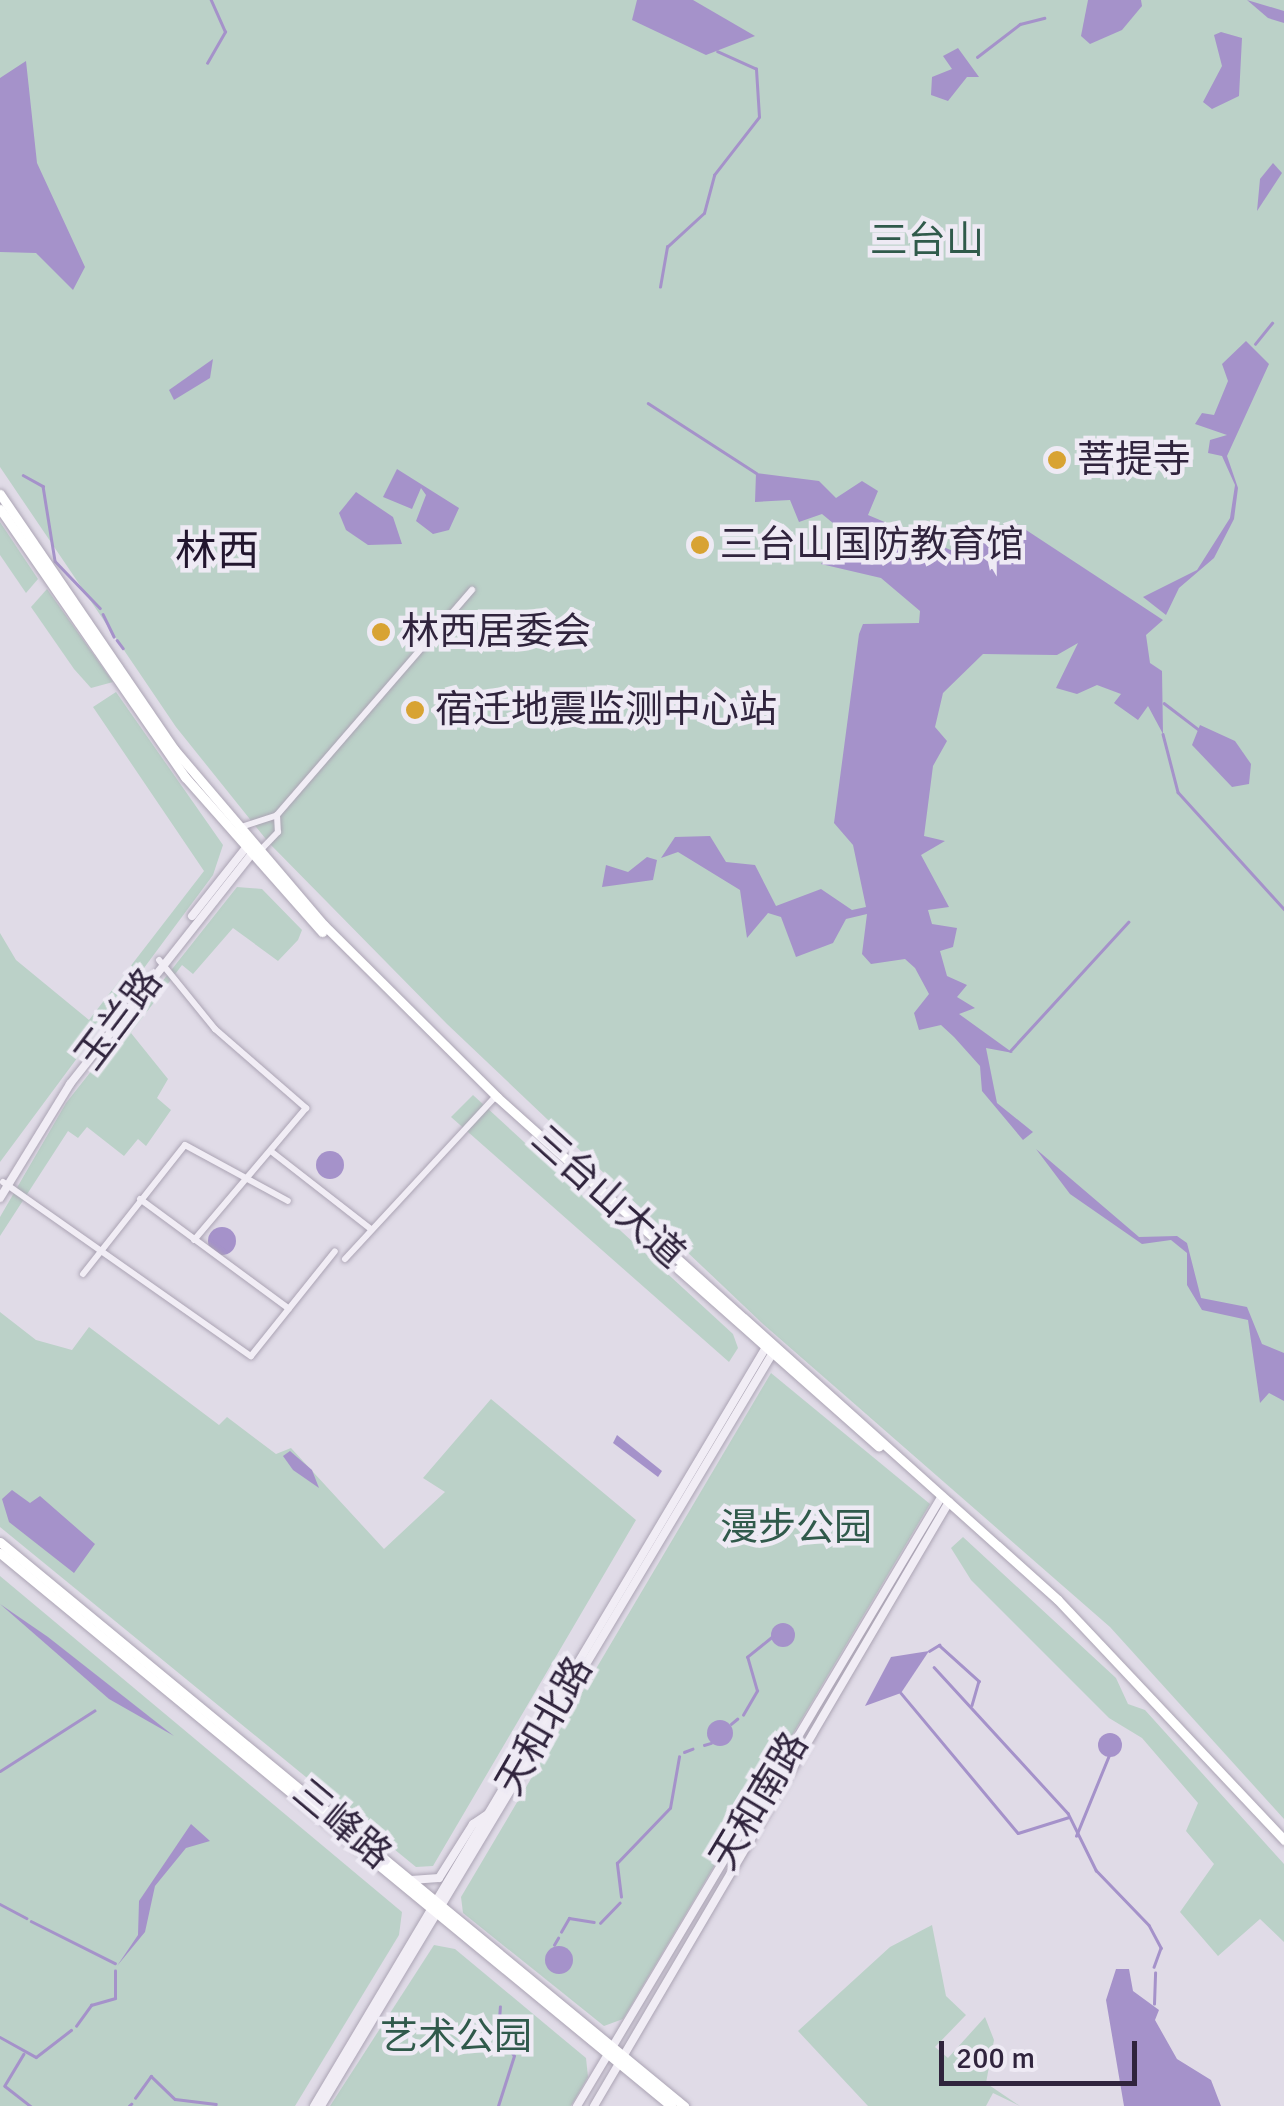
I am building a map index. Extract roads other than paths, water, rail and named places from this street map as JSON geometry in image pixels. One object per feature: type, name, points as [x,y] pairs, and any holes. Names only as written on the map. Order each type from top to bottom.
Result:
[{"type":"main road","name":"三台山大道","points":[[0,494],[250,851]]},
{"type":"main road","name":"三台山大道","points":[[0,509],[250,851],[494,1098],[1121,1662],[1284,1844]]},
{"type":"main road","name":"三峰路","points":[[0,1542],[411,1880],[438,1908]]},
{"type":"main road","name":"三峰路","points":[[0,1553],[684,2106]]},
{"type":"main road","name":"三峰路","points":[[622,2059],[671,2106]]},
{"type":"street","name":"玉兰路","points":[[0,1198],[4,1185],[160,962],[250,851],[278,832],[277,815],[472,590]]},
{"type":"street","name":"玉兰路","points":[[236,831],[256,815],[277,815]]},
{"type":"street","points":[[160,962],[215,1030],[306,1108],[253,1176],[194,1240]]},
{"type":"street","points":[[345,1259],[494,1098]]},
{"type":"street","points":[[83,1274],[185,1146],[253,1176],[288,1201]]},
{"type":"street","points":[[272,1152],[370,1229]]},
{"type":"street","points":[[4,1185],[104,1247],[250,1356],[335,1252]]},
{"type":"street","points":[[140,1199],[288,1309]]},
{"type":"street","name":"天和北路","points":[[314,2106],[438,1908],[770,1349]]},
{"type":"street","name":"天和北路","points":[[321,2106],[770,1349]]},
{"type":"street","name":"天和南路","points":[[577,2106],[944,1501]]},
{"type":"street","name":"天和南路","points":[[594,2106],[944,1501]]},
{"type":"street","points":[[411,1880],[439,1878],[472,1824],[494,1810]]},
{"type":"waterway","points":[[207,63],[225,32],[211,0]]},
{"type":"waterway","points":[[977,57],[1020,24],[1044,18]]},
{"type":"waterway","points":[[660,287],[667,247],[704,213],[714,175],[759,117],[756,69],[718,52]]},
{"type":"waterway","points":[[1255,344],[1272,323]]},
{"type":"waterway","points":[[648,403],[756,473]]},
{"type":"waterway","points":[[23,475],[43,486],[55,561],[100,608]]},
{"type":"waterway","points":[[103,614],[114,637]]},
{"type":"waterway","points":[[117,640],[123,648]]},
{"type":"waterway","points":[[1164,703],[1198,729]]},
{"type":"waterway","points":[[1163,734],[1178,792],[1284,909]]},
{"type":"waterway","points":[[1010,1051],[1128,922]]},
{"type":"waterway","points":[[743,1715],[757,1691],[747,1657],[772,1637]]},
{"type":"waterway","points":[[929,1651],[939,1645],[979,1681],[972,1705]]},
{"type":"waterway","points":[[934,1667],[1068,1813],[1096,1870],[1149,1925],[1161,1948],[1154,1967]]},
{"type":"waterway","points":[[901,1693],[1018,1833],[1069,1817]]},
{"type":"waterway","points":[[0,1771],[94,1711]]},
{"type":"waterway","points":[[731,1724],[737,1719]]},
{"type":"waterway","points":[[704,1745],[711,1743]]},
{"type":"waterway","points":[[684,1752],[692,1749]]},
{"type":"waterway","points":[[1076,1836],[1109,1755]]},
{"type":"waterway","points":[[621,1897],[617,1863],[670,1808],[679,1757]]},
{"type":"waterway","points":[[600,1923],[619,1903]]},
{"type":"waterway","points":[[0,1904],[26,1918]]},
{"type":"waterway","points":[[561,1932],[569,1918],[594,1922]]},
{"type":"waterway","points":[[31,1921],[115,1963]]},
{"type":"waterway","points":[[554,1945],[558,1938]]},
{"type":"waterway","points":[[76,2026],[91,2005],[115,1998],[115,1971]]},
{"type":"waterway","points":[[1154,2004],[1155,1973]]},
{"type":"waterway","points":[[498,2106],[514,2056],[498,2034],[500,2007]]},
{"type":"waterway","points":[[0,2037],[36,2057],[71,2030]]},
{"type":"waterway","points":[[24,2054],[5,2086],[31,2106]]},
{"type":"waterway","points":[[135,2098],[151,2076],[175,2099],[216,2104]]},
{"type":"place","name":"菩提寺","points":[[1057,460]]},
{"type":"place","name":"三台山国防教育馆","points":[[700,545]]},
{"type":"place","name":"林西居委会","points":[[381,632]]},
{"type":"place","name":"宿迁地震监测中心站","points":[[415,710]]},
{"type":"district","name":"林西","points":[[217,552]]},
{"type":"park label","name":"三台山","points":[[927,241]]},
{"type":"park label","name":"漫步公园","points":[[796,1528]]},
{"type":"park label","name":"艺术公园","points":[[456,2037]]}]
